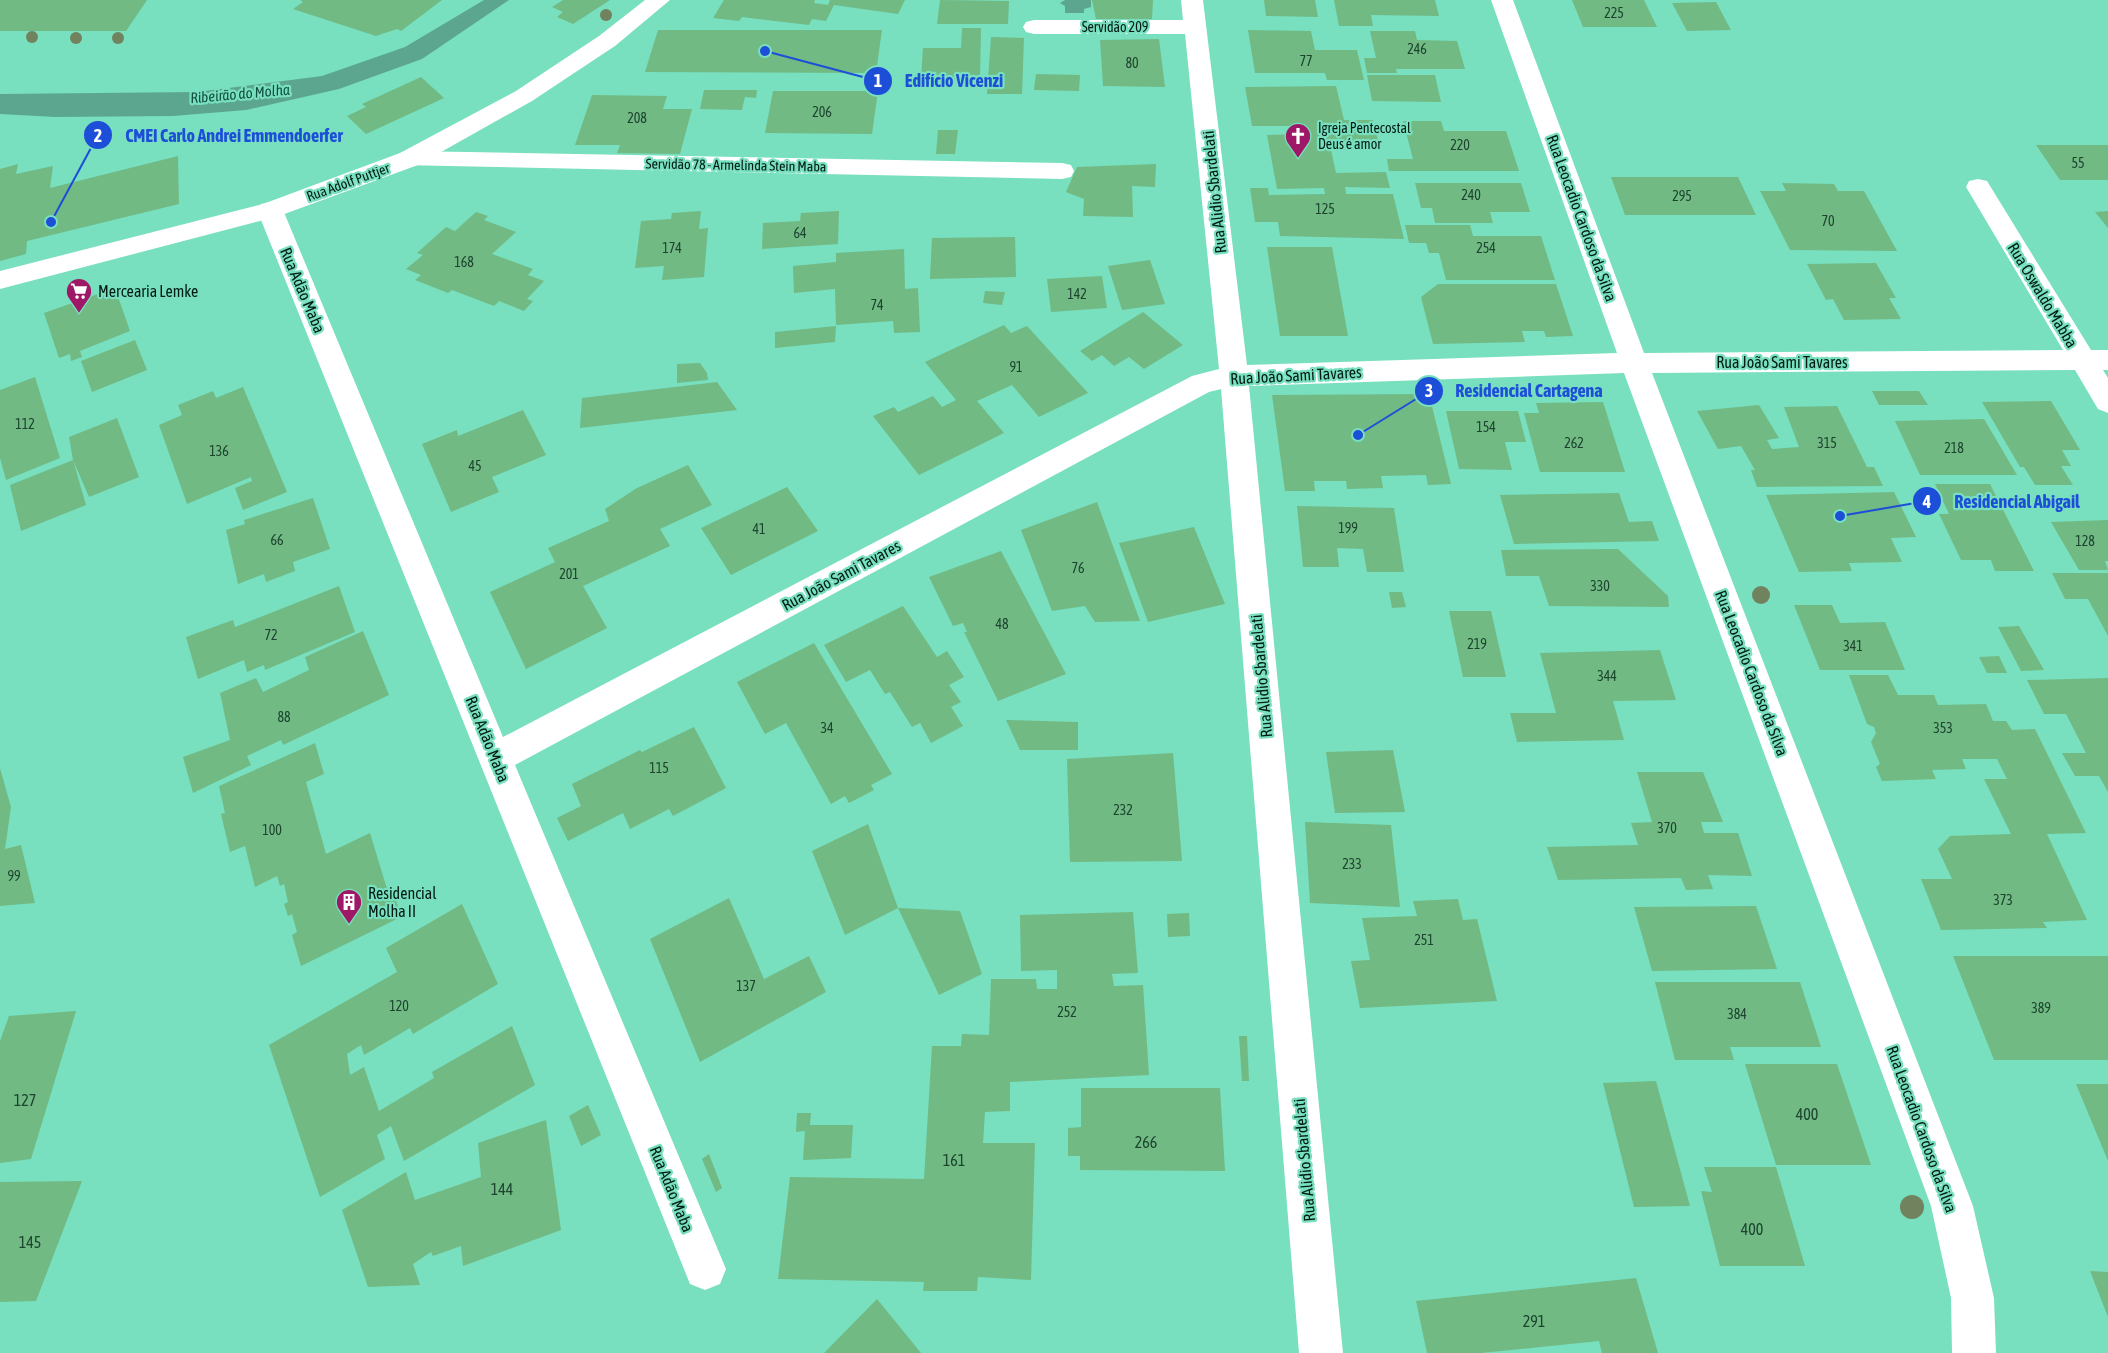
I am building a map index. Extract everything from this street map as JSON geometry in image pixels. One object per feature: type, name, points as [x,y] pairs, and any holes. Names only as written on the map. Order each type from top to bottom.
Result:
[{"type":"street","name":"Rua Adolf Puttjer","points":[[0,280],[270,210],[409,159],[524,96],[606,41],[658,0]]},
{"type":"street","name":"Rua Leocadio Cardoso da Silva","points":[[1503,0],[1634,363],[1952,1206],[1967,1273],[1976,1337],[1974,1353]]},
{"type":"street","name":"Servidão 209","points":[[1034,27],[1193,14]]},
{"type":"street","name":"Rua Alidio Sbardelati","points":[[1193,14],[1234,376],[1321,1353]]},
{"type":"street","name":"Servidão 78 - Armelinda Stein Maba","points":[[409,159],[1062,171]]},
{"type":"street","name":"Rua Oswaldo Mabba","points":[[1978,188],[2095,360],[2108,402]]},
{"type":"street","name":"Rua Adão Maba","points":[[270,210],[705,1269]]},
{"type":"street","name":"Rua João Sami Tavares","points":[[496,758],[1202,383],[1234,376],[1634,363],[2095,360]]},
{"type":"water","name":"Ribeirão do Molha","points":[[484,0],[509,0],[422,59],[339,89],[246,110],[173,116],[55,117],[0,114],[0,94],[197,92],[322,76],[405,47]]},
{"type":"water","points":[[1065,0],[1091,0],[1091,7],[1084,9],[1084,13],[1065,13],[1065,6],[1060,3]]},
{"type":"building","points":[[0,0],[147,0],[126,31],[0,31]]},
{"type":"building","points":[[300,0],[442,0],[401,31],[397,29],[376,36],[293,9],[303,2]]},
{"type":"building","points":[[563,0],[610,0],[573,24],[557,17],[563,12],[552,7]]},
{"type":"building","points":[[724,0],[815,0],[814,3],[828,5],[830,0],[905,0],[898,14],[834,5],[826,21],[812,19],[809,25],[742,17],[739,21],[713,18]]},
{"type":"building","points":[[940,0],[1009,1],[1008,24],[937,24]]},
{"type":"building","points":[[1092,0],[1153,0],[1152,19],[1096,19]]},
{"type":"building","points":[[1264,0],[1315,0],[1318,17],[1266,16]]},
{"type":"building","points":[[1334,0],[1435,0],[1439,16],[1371,15],[1373,26],[1339,26]]},
{"type":"building","points":[[1572,0],[1644,0],[1657,27],[1583,27]]},
{"type":"building","points":[[1716,2],[1731,30],[1687,31],[1672,3]]},
{"type":"building","points":[[962,28],[981,28],[980,79],[921,79],[923,48],[961,48]]},
{"type":"building","points":[[658,30],[882,30],[876,73],[645,72]]},
{"type":"building","points":[[1248,30],[1311,31],[1315,50],[1357,50],[1364,80],[1327,80],[1325,73],[1255,73]]},
{"type":"building","points":[[1370,31],[1415,31],[1417,40],[1457,41],[1465,69],[1396,69],[1397,73],[1367,73],[1364,58],[1376,58]]},
{"type":"building","points":[[991,37],[1024,38],[1022,94],[987,94]]},
{"type":"building","points":[[1159,39],[1165,87],[1103,86],[1100,40]]},
{"type":"building","points":[[1036,74],[1080,75],[1079,91],[1034,90]]},
{"type":"building","points":[[1367,75],[1435,75],[1441,102],[1372,101]]},
{"type":"building","points":[[421,77],[444,98],[366,134],[347,116],[366,107],[362,104]]},
{"type":"building","points":[[1336,86],[1344,120],[1373,120],[1380,149],[1331,150],[1336,173],[1386,172],[1390,188],[1345,187],[1346,194],[1393,194],[1404,239],[1280,236],[1278,222],[1255,222],[1250,188],[1268,188],[1269,195],[1325,194],[1324,188],[1277,189],[1267,135],[1299,134],[1297,126],[1252,126],[1245,87]]},
{"type":"building","points":[[704,90],[757,90],[756,98],[745,97],[742,110],[700,109]]},
{"type":"building","points":[[773,91],[878,91],[872,134],[765,133]]},
{"type":"building","points":[[592,95],[667,96],[663,109],[692,109],[680,154],[617,153],[620,145],[575,145]]},
{"type":"building","points":[[1403,121],[1441,121],[1444,131],[1506,131],[1519,171],[1389,171],[1387,159],[1413,159]]},
{"type":"building","points":[[938,130],[958,130],[955,154],[936,154]]},
{"type":"building","points":[[2036,145],[2108,145],[2108,180],[2060,180]]},
{"type":"building","points":[[178,156],[179,204],[27,241],[26,254],[0,261],[0,169],[18,164],[16,174],[53,166],[50,188]]},
{"type":"building","points":[[1156,164],[1155,187],[1132,186],[1133,217],[1083,216],[1084,199],[1066,192],[1077,167]]},
{"type":"building","points":[[1611,177],[1738,177],[1756,215],[1625,215]]},
{"type":"building","points":[[1415,183],[1521,183],[1530,212],[1490,212],[1493,223],[1435,223],[1432,208],[1421,208]]},
{"type":"building","points":[[1782,183],[1834,184],[1838,191],[1864,191],[1897,251],[1790,250],[1760,191],[1786,191]]},
{"type":"building","points":[[701,211],[699,229],[708,228],[704,277],[662,280],[664,266],[635,268],[641,221],[671,219],[672,213]]},
{"type":"building","points":[[839,211],[838,244],[762,249],[763,223],[800,221],[801,213]]},
{"type":"building","points":[[2108,211],[2108,228],[2095,212]]},
{"type":"building","points":[[476,212],[488,216],[484,220],[516,232],[492,254],[533,269],[528,275],[544,281],[527,299],[533,301],[524,311],[499,301],[494,306],[452,290],[448,293],[415,280],[421,275],[406,269],[423,255],[417,253],[446,227],[455,231]]},
{"type":"building","points":[[1405,225],[1470,225],[1473,236],[1541,236],[1555,280],[1446,280],[1439,253],[1429,253],[1426,243],[1409,243]]},
{"type":"building","points":[[1015,237],[1016,277],[930,279],[932,238]]},
{"type":"building","points":[[1267,247],[1332,247],[1348,336],[1280,336]]},
{"type":"building","points":[[904,249],[905,289],[918,288],[920,332],[894,333],[893,321],[836,325],[835,289],[794,293],[793,266],[836,262],[836,253]]},
{"type":"building","points":[[1150,260],[1165,304],[1122,310],[1108,266]]},
{"type":"building","points":[[1876,263],[1896,298],[1889,298],[1901,319],[1844,320],[1833,299],[1826,300],[1807,264]]},
{"type":"building","points":[[1102,276],[1107,308],[1051,312],[1047,279]]},
{"type":"building","points":[[1438,284],[1556,284],[1573,336],[1546,337],[1544,331],[1522,331],[1525,342],[1433,344],[1421,297]]},
{"type":"building","points":[[115,288],[130,331],[80,351],[82,357],[71,361],[70,354],[59,358],[44,313]]},
{"type":"building","points":[[985,291],[1005,292],[1002,305],[983,303]]},
{"type":"building","points":[[1143,312],[1183,345],[1144,369],[1129,357],[1114,366],[1102,355],[1092,361],[1080,351]]},
{"type":"building","points":[[1004,325],[1011,333],[1027,326],[1088,393],[1039,417],[1012,385],[977,401],[1004,433],[919,475],[873,416],[894,407],[898,412],[933,396],[942,407],[956,400],[925,362]]},
{"type":"building","points":[[836,326],[835,342],[775,348],[775,332]]},
{"type":"building","points":[[135,340],[147,370],[92,392],[81,361]]},
{"type":"building","points":[[700,363],[707,373],[708,380],[677,383],[677,364]]},
{"type":"building","points":[[35,377],[60,458],[6,480],[0,458],[0,390]]},
{"type":"building","points":[[717,382],[737,410],[580,428],[582,398]]},
{"type":"building","points":[[243,387],[287,492],[243,510],[235,488],[252,481],[251,477],[187,504],[159,425],[182,415],[178,405],[213,391],[216,398]]},
{"type":"building","points":[[1872,391],[1919,391],[1928,405],[1879,405]]},
{"type":"building","points":[[1429,394],[1451,484],[1428,485],[1426,475],[1381,476],[1383,488],[1347,489],[1346,481],[1314,481],[1315,491],[1285,491],[1272,395]]},
{"type":"building","points":[[2051,401],[2080,450],[2062,450],[2071,466],[2061,466],[2073,485],[2035,485],[2024,467],[2020,467],[1982,402]]},
{"type":"building","points":[[1603,402],[1625,472],[1540,472],[1524,413],[1539,413],[1536,403]]},
{"type":"building","points":[[1759,405],[1779,438],[1767,440],[1772,449],[1799,447],[1784,407],[1837,406],[1867,467],[1874,467],[1883,486],[1757,487],[1751,470],[1755,470],[1741,446],[1718,449],[1697,411]]},
{"type":"building","points":[[523,410],[546,455],[492,477],[499,492],[451,512],[422,444],[457,430],[458,436]]},
{"type":"building","points":[[1446,411],[1518,411],[1526,442],[1505,442],[1512,470],[1459,469]]},
{"type":"building","points":[[117,418],[139,477],[89,497],[73,460],[69,437]]},
{"type":"building","points":[[1984,419],[2017,475],[1920,475],[1895,421]]},
{"type":"building","points":[[73,460],[86,505],[21,531],[10,485]]},
{"type":"building","points":[[688,465],[712,505],[660,529],[670,546],[583,586],[607,628],[526,669],[490,592],[555,562],[548,548],[609,521],[605,509],[637,488]]},
{"type":"building","points":[[1935,484],[1990,484],[2034,571],[1995,571],[1991,560],[1961,560],[1939,514],[1949,514]]},
{"type":"building","points":[[787,487],[818,531],[731,575],[701,528]]},
{"type":"building","points":[[1894,492],[1916,537],[1891,538],[1902,562],[1849,563],[1852,571],[1799,572],[1766,495]]},
{"type":"building","points":[[1619,493],[1629,522],[1652,521],[1659,541],[1514,544],[1500,495]]},
{"type":"building","points":[[313,498],[330,549],[293,562],[295,571],[266,582],[264,574],[238,584],[226,530],[245,524],[244,520]]},
{"type":"building","points":[[1097,502],[1140,621],[1095,622],[1085,606],[1052,611],[1021,530]]},
{"type":"building","points":[[1297,506],[1394,508],[1404,572],[1367,572],[1363,549],[1337,548],[1339,567],[1303,567]]},
{"type":"building","points":[[2108,520],[2108,561],[2105,561],[2108,570],[2079,570],[2051,522]]},
{"type":"building","points":[[1194,527],[1225,604],[1148,622],[1119,543]]},
{"type":"building","points":[[1618,549],[1668,596],[1669,607],[1549,606],[1539,576],[1506,576],[1501,550]]},
{"type":"building","points":[[1001,551],[1066,674],[998,701],[964,632],[967,632],[963,623],[953,626],[929,577]]},
{"type":"building","points":[[2052,573],[2108,573],[2108,636],[2088,599],[2065,599]]},
{"type":"building","points":[[339,586],[355,632],[265,670],[264,665],[247,672],[244,660],[198,679],[186,637],[233,620],[235,627]]},
{"type":"building","points":[[1389,592],[1402,592],[1406,607],[1392,608]]},
{"type":"building","points":[[1794,605],[1832,605],[1840,623],[1885,622],[1905,670],[1820,670]]},
{"type":"building","points":[[903,606],[937,657],[947,651],[964,677],[949,685],[961,702],[951,707],[963,726],[931,743],[920,723],[912,727],[890,692],[885,694],[870,670],[846,682],[824,645]]},
{"type":"building","points":[[1449,611],[1491,611],[1506,677],[1463,677]]},
{"type":"building","points":[[2019,626],[2044,670],[2021,671],[1998,627]]},
{"type":"building","points":[[363,631],[389,695],[283,745],[281,740],[247,756],[251,765],[193,793],[183,757],[230,740],[220,693],[256,678],[263,692],[309,670],[305,657]]},
{"type":"building","points":[[814,643],[892,774],[871,785],[874,790],[849,803],[845,796],[831,804],[786,723],[765,734],[737,682]]},
{"type":"building","points":[[1660,650],[1676,700],[1613,701],[1624,740],[1517,742],[1510,713],[1556,713],[1540,653]]},
{"type":"building","points":[[1999,656],[2007,673],[1987,673],[1979,657]]},
{"type":"building","points":[[1849,675],[1888,675],[1898,695],[1934,695],[1938,705],[1986,704],[1993,721],[2006,721],[2012,730],[2035,729],[2086,833],[2047,834],[2087,920],[2043,922],[2047,928],[1941,930],[1921,879],[1952,879],[1938,849],[1950,836],[2011,834],[1984,779],[2007,779],[1997,759],[1962,759],[1966,769],[1932,770],[1936,779],[1882,781],[1876,767],[1880,764],[1871,742],[1876,733],[1874,727],[1867,724]]},
{"type":"building","points":[[2108,678],[2108,792],[2099,776],[2075,776],[2062,753],[2086,753],[2066,714],[2044,714],[2027,680]]},
{"type":"building","points":[[1006,720],[1078,722],[1078,750],[1020,750]]},
{"type":"building","points":[[694,727],[726,788],[673,816],[669,809],[630,829],[623,813],[568,841],[557,818],[581,806],[572,784],[640,750],[642,752]]},
{"type":"building","points":[[315,743],[324,774],[306,782],[326,854],[370,833],[389,896],[394,893],[401,917],[301,966],[292,935],[297,932],[292,914],[288,916],[284,904],[288,902],[284,884],[280,886],[277,876],[255,887],[245,846],[230,852],[221,814],[225,813],[219,786]]},
{"type":"building","points":[[1393,750],[1405,812],[1335,813],[1326,752]]},
{"type":"building","points":[[1173,753],[1182,861],[1070,862],[1067,759]]},
{"type":"building","points":[[0,768],[11,807],[5,849],[21,845],[35,903],[0,906]]},
{"type":"building","points":[[1637,772],[1703,772],[1723,822],[1701,822],[1704,833],[1738,833],[1752,876],[1708,875],[1713,889],[1686,890],[1681,878],[1558,880],[1547,847],[1638,845],[1631,823],[1652,822]]},
{"type":"building","points":[[1305,822],[1391,825],[1400,907],[1310,903]]},
{"type":"building","points":[[868,824],[898,908],[845,935],[812,851]]},
{"type":"building","points":[[729,898],[764,979],[809,956],[826,992],[700,1062],[650,939]]},
{"type":"building","points":[[1458,899],[1463,920],[1477,919],[1497,1001],[1360,1008],[1351,961],[1370,960],[1362,918],[1417,916],[1413,901]]},
{"type":"building","points":[[462,904],[498,984],[413,1034],[410,1028],[364,1055],[361,1045],[347,1054],[350,1075],[364,1067],[379,1111],[434,1078],[432,1072],[512,1026],[535,1085],[404,1161],[391,1126],[377,1135],[385,1159],[320,1197],[269,1045],[397,972],[386,948]]},
{"type":"building","points":[[1756,906],[1777,969],[1652,971],[1634,907]]},
{"type":"building","points":[[898,908],[960,911],[982,974],[939,995]]},
{"type":"building","points":[[1133,912],[1138,973],[1112,974],[1114,986],[1143,985],[1149,1075],[1010,1082],[1010,1111],[985,1112],[983,1143],[1035,1143],[1031,1280],[978,1277],[977,1291],[923,1291],[924,1282],[778,1279],[790,1177],[924,1179],[932,1046],[961,1046],[962,1034],[989,1035],[991,979],[1036,979],[1037,989],[1057,989],[1057,970],[1021,971],[1020,915]]},
{"type":"building","points":[[1189,913],[1190,936],[1168,937],[1167,914]]},
{"type":"building","points":[[1953,956],[2108,956],[2108,1060],[1994,1060]]},
{"type":"building","points":[[1655,982],[1800,982],[1821,1047],[1730,1047],[1734,1060],[1675,1060]]},
{"type":"building","points":[[76,1011],[31,1159],[0,1163],[0,1041],[9,1016]]},
{"type":"building","points":[[1239,1036],[1247,1036],[1249,1081],[1242,1081]]},
{"type":"building","points":[[1745,1064],[1837,1064],[1871,1165],[1776,1165]]},
{"type":"building","points":[[1656,1081],[1690,1206],[1634,1207],[1603,1083]]},
{"type":"building","points":[[2076,1084],[2108,1084],[2108,1161]]},
{"type":"building","points":[[1081,1088],[1220,1088],[1225,1171],[1080,1170],[1080,1156],[1068,1156],[1068,1128],[1081,1127]]},
{"type":"building","points":[[588,1105],[601,1135],[581,1146],[569,1116]]},
{"type":"building","points":[[797,1113],[811,1113],[810,1125],[853,1125],[851,1158],[803,1160],[805,1131],[796,1132]]},
{"type":"building","points":[[546,1120],[561,1230],[463,1266],[461,1246],[433,1256],[431,1252],[413,1264],[420,1285],[368,1287],[342,1210],[406,1172],[415,1200],[481,1177],[478,1143]]},
{"type":"building","points":[[709,1154],[722,1188],[716,1192],[702,1159]]},
{"type":"building","points":[[1704,1167],[1776,1167],[1805,1266],[1720,1266],[1701,1191],[1712,1192]]},
{"type":"building","points":[[82,1181],[36,1301],[0,1302],[0,1182]]},
{"type":"building","points":[[2090,1271],[2108,1272],[2108,1317]]},
{"type":"building","points":[[1636,1278],[1658,1353],[1602,1353],[1599,1341],[1481,1353],[1427,1353],[1416,1301]]},
{"type":"building","points":[[877,1299],[921,1353],[824,1353],[826,1351]]},
{"type":"place","name":"Edifício Vicenzi","points":[[765,51]]},
{"type":"place","name":"Igreja Pentecostal Deus é amor","points":[[1298,159]]},
{"type":"place","name":"CMEI Carlo Andrei Emmendoerfer","points":[[51,222]]},
{"type":"place","name":"Mercearia Lemke","points":[[79,314]]},
{"type":"place","name":"Residencial Cartagena","points":[[1358,435]]},
{"type":"place","name":"Residencial Abigail","points":[[1840,516]]},
{"type":"place","name":"Residencial Molha II","points":[[349,925]]}]
